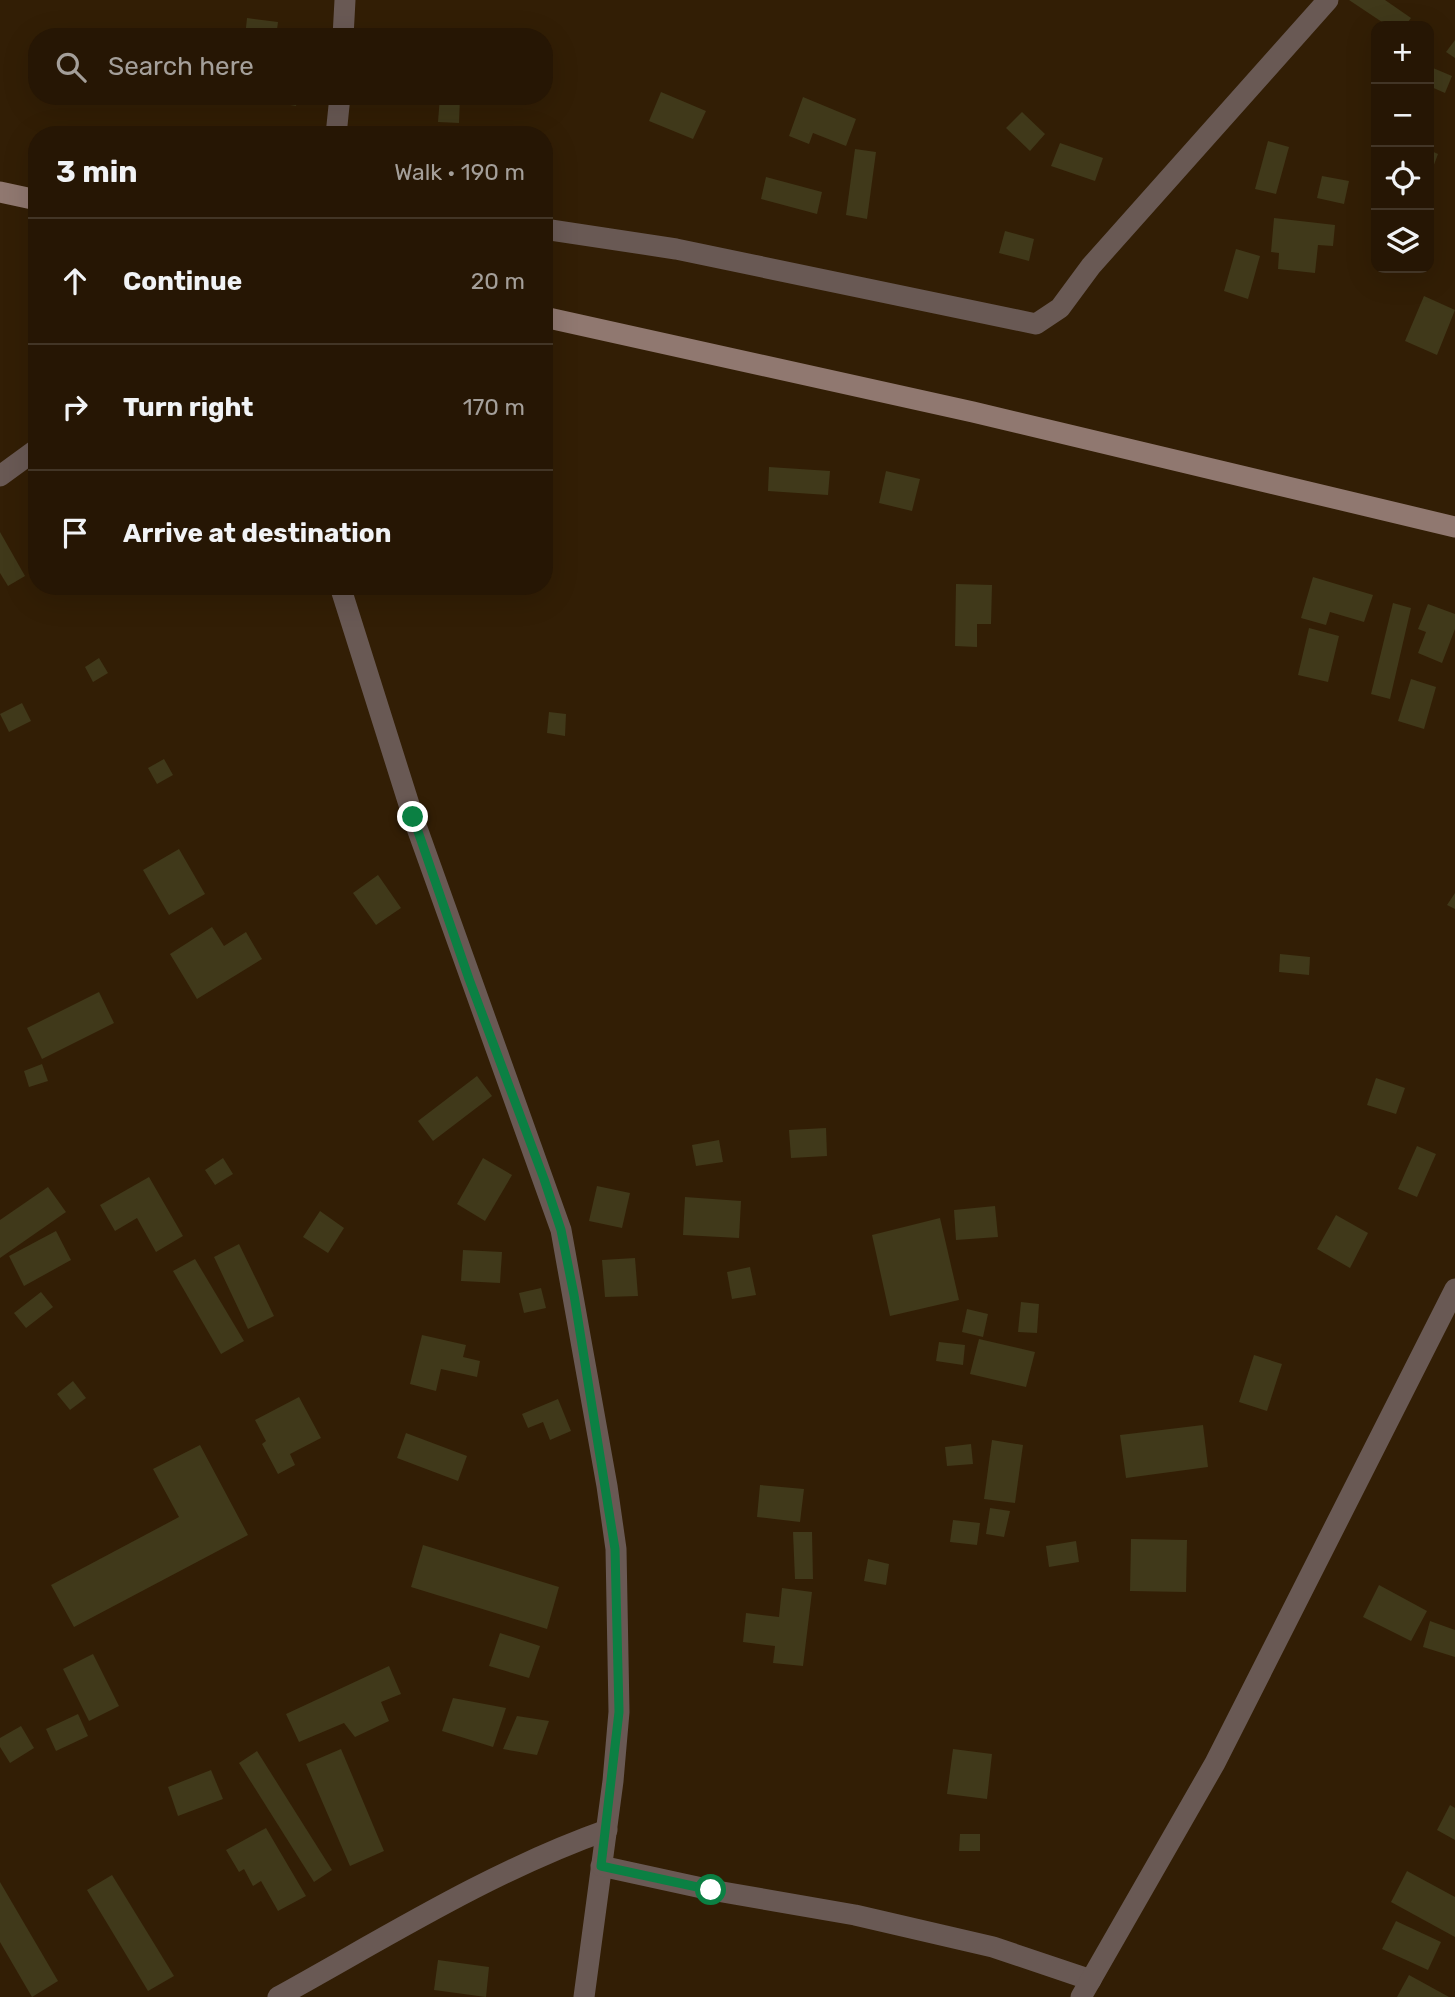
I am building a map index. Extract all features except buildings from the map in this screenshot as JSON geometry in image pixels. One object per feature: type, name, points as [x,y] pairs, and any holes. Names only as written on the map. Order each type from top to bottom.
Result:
[{"type":"street","points":[[343,28],[345,0]]},
{"type":"street","points":[[553,230],[676,249],[1036,324],[1060,308],[1091,266],[1328,0]]},
{"type":"street","points":[[337,126],[340,105]]},
{"type":"street","points":[[0,192],[28,198]]},
{"type":"street","points":[[553,319],[973,412],[1455,527]]},
{"type":"street","points":[[0,476],[28,456]]},
{"type":"street","points":[[343,595],[426,856],[561,1230],[615,1549],[619,1712],[607,1830],[584,1997]]},
{"type":"street","points":[[601,1866],[711,1890],[855,1915],[993,1947],[1086,1988],[1215,1763],[1455,1289]]},
{"type":"street","points":[[278,1997],[500,1875],[554,1849],[607,1830]]},
{"type":"route","points":[[413,817],[498,1060],[544,1179],[561,1230],[574,1295],[586,1381],[607,1486],[615,1549],[619,1712],[601,1866],[711,1890]]}]
